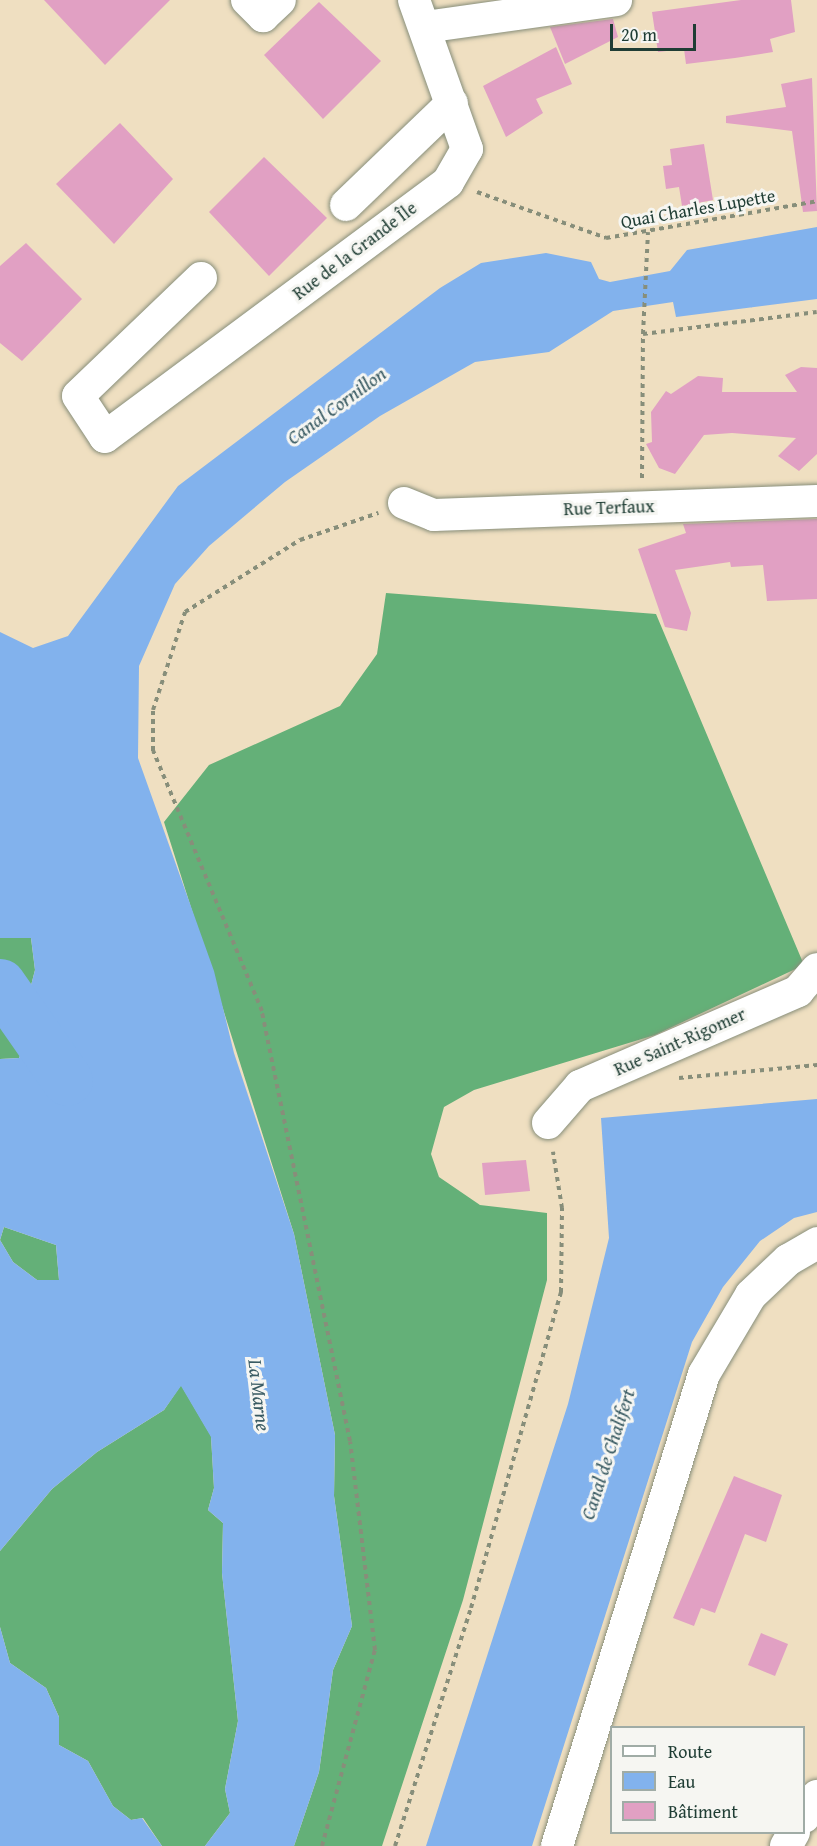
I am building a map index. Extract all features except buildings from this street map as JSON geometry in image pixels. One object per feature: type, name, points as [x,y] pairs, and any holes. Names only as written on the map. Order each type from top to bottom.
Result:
[{"type":"street","points":[[247,0],[263,16],[280,0]]},
{"type":"street","points":[[420,14],[608,1]]},
{"type":"street","name":"Rue de la Grande Île","points":[[201,278],[78,396],[105,437],[448,182],[467,149],[420,14]]},
{"type":"street","points":[[346,205],[452,103]]},
{"type":"street","name":"Rue Terfaux","points":[[404,504],[434,515],[817,501]]},
{"type":"street","name":"Rue Saint-Rigomer","points":[[548,1123],[580,1086],[798,990],[817,969]]},
{"type":"street","points":[[557,1846],[704,1374],[751,1295],[788,1260],[817,1243]]},
{"type":"street","points":[[805,1815],[817,1796]]},
{"type":"path","name":"Quai Charles Lupette","points":[[448,182],[606,238],[817,201]]},
{"type":"path","points":[[642,507],[644,274],[648,232]]},
{"type":"path","points":[[643,333],[817,312]]},
{"type":"path","points":[[321,1846],[375,1650],[350,1441],[262,1011],[153,751],[153,710],[185,612],[300,540],[404,504]]},
{"type":"path","points":[[675,1078],[817,1065]]},
{"type":"path","points":[[395,1846],[471,1608],[561,1292],[562,1208],[548,1123]]},
{"type":"green space","points":[[386,593],[656,614],[804,965],[655,1035],[474,1090],[444,1107],[431,1154],[439,1177],[480,1205],[547,1213],[547,1280],[463,1600],[382,1846],[294,1846],[319,1772],[333,1670],[352,1626],[334,1496],[335,1435],[294,1234],[164,822],[209,765],[340,706],[377,654]]},
{"type":"green space","points":[[0,938],[31,938],[35,970],[27,1001],[28,1037],[19,1058],[0,1059]]},
{"type":"green space","points":[[4,1227],[56,1245],[59,1280],[37,1280],[13,1262],[0,1240]]},
{"type":"green space","points":[[181,1385],[211,1436],[214,1488],[208,1510],[223,1523],[222,1573],[238,1721],[225,1789],[230,1813],[205,1846],[162,1846],[143,1818],[131,1820],[113,1806],[88,1761],[59,1745],[59,1717],[46,1688],[10,1663],[0,1627],[0,1551],[52,1489],[97,1452],[164,1410]]},
{"type":"water","name":"Canal Cornillon","points":[[817,227],[817,299],[676,317],[673,302],[613,311],[549,352],[475,362],[380,416],[285,482],[209,546],[175,584],[139,666],[138,758],[214,971],[234,1053],[294,1234],[335,1435],[334,1496],[352,1626],[333,1670],[319,1772],[294,1846],[205,1846],[230,1813],[225,1789],[238,1721],[222,1573],[223,1523],[208,1510],[214,1488],[211,1437],[181,1386],[164,1410],[97,1452],[52,1489],[0,1551],[0,1240],[0,1059],[19,1058],[28,1037],[27,1001],[35,970],[31,938],[0,938],[0,632],[33,648],[68,636],[178,486],[440,288],[481,263],[546,253],[591,262],[599,279],[610,282],[670,271],[687,250]],"holes":[[[4,1227],[56,1245],[59,1280],[37,1280],[13,1262],[0,1240]]]},
{"type":"water","name":"Canal de Chalifert","points":[[817,1099],[817,1212],[794,1218],[760,1241],[723,1287],[692,1342],[532,1846],[426,1846],[568,1404],[609,1238],[601,1118]]},
{"type":"water","points":[[0,1627],[10,1663],[46,1688],[59,1717],[59,1745],[88,1761],[113,1806],[131,1820],[142,1818],[162,1846],[0,1846]]},
{"type":"waterway","name":"La Marne","points":[[0,984],[67,1080]]}]
